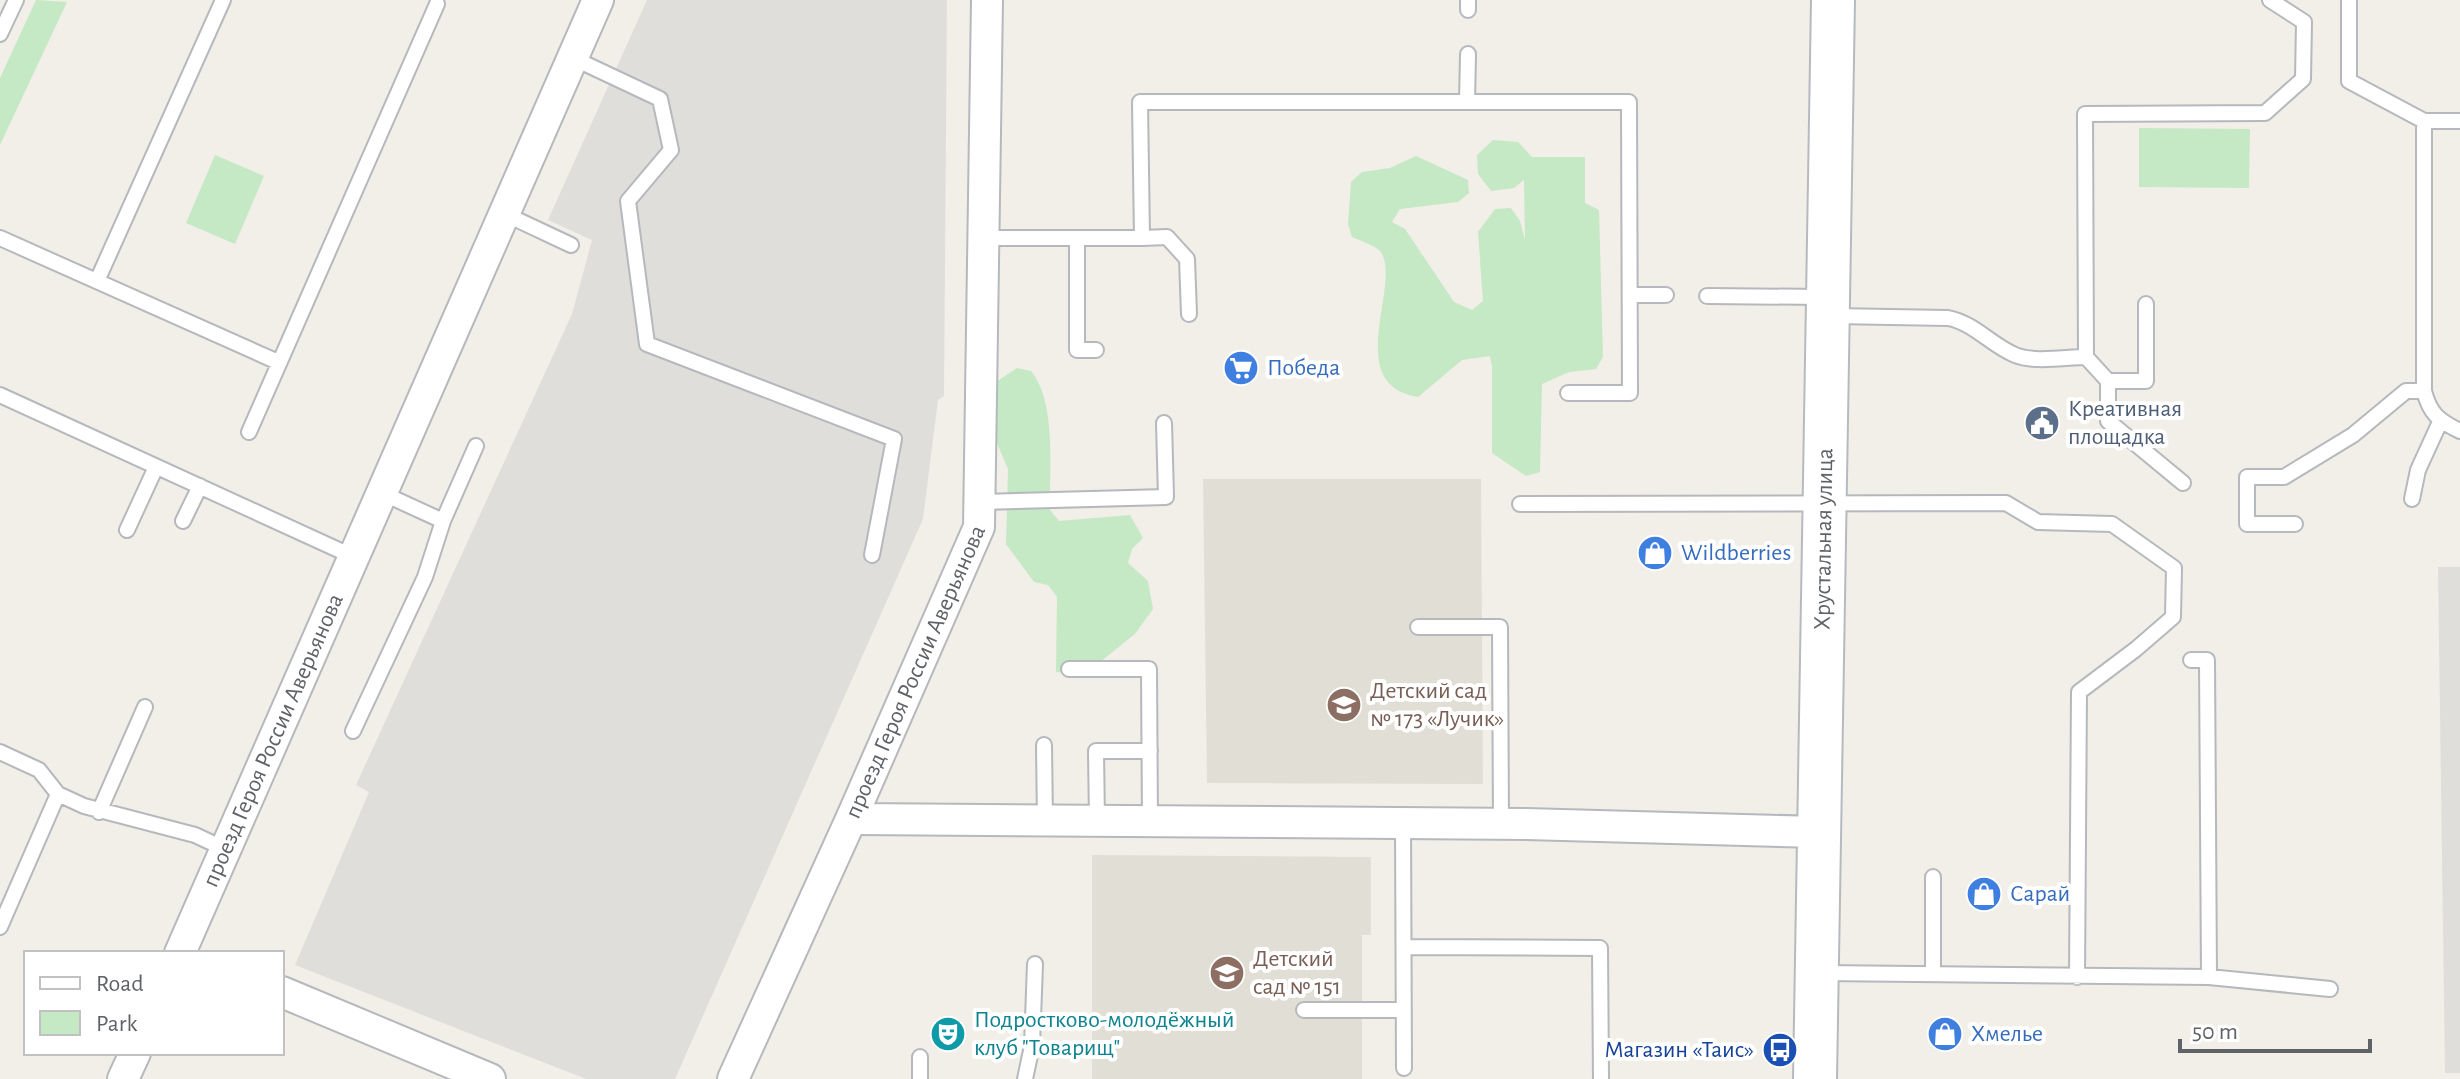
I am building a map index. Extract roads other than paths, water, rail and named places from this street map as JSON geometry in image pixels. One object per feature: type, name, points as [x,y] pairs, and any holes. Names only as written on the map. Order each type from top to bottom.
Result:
[{"type":"street","name":"проезд Героя России Аверьянова","points":[[183,951],[225,849],[598,0]]},
{"type":"street","name":"проезд Героя России Аверьянова","points":[[733,1079],[979,527],[987,0]]},
{"type":"street","name":"Хрустальная улица","points":[[1815,1079],[1833,0]]},
{"type":"street","points":[[852,817],[1501,824],[1819,832]]},
{"type":"street","points":[[284,993],[490,1079]]},
{"type":"street","points":[[123,1079],[134,1055]]},
{"type":"lane","points":[[0,34],[16,0]]},
{"type":"lane","points":[[97,281],[223,0]]},
{"type":"lane","points":[[2183,483],[2108,421],[2108,381],[2086,357],[2085,114],[2265,113],[2303,79],[2304,22],[2270,0]]},
{"type":"lane","points":[[2349,0],[2349,81],[2424,121],[2460,121]]},
{"type":"lane","points":[[249,432],[434,1]]},
{"type":"lane","points":[[1467,102],[1468,54]]},
{"type":"lane","points":[[573,58],[660,99],[671,150],[628,201],[647,344],[894,439],[872,555]]},
{"type":"lane","points":[[1142,238],[1140,102],[1629,102],[1630,393],[1568,393]]},
{"type":"lane","points":[[2424,121],[2424,391],[2427,404],[2440,422],[2460,431]]},
{"type":"lane","points":[[505,214],[571,245]]},
{"type":"lane","points":[[984,238],[1167,237],[1187,259],[1189,314]]},
{"type":"lane","points":[[0,238],[278,362]]},
{"type":"lane","points":[[1077,239],[1077,350],[1096,350]]},
{"type":"lane","points":[[1630,295],[1666,295]]},
{"type":"lane","points":[[1707,296],[1948,318],[1962,322],[2022,357],[2086,357]]},
{"type":"lane","points":[[2108,381],[2146,381],[2146,304]]},
{"type":"lane","points":[[2295,524],[2247,524],[2247,477],[2284,477],[2353,435],[2406,391],[2424,391]]},
{"type":"lane","points":[[0,395],[354,557]]},
{"type":"lane","points":[[2412,499],[2418,470],[2440,422]]},
{"type":"lane","points":[[980,502],[1166,497],[1164,423]]},
{"type":"lane","points":[[353,731],[425,577],[443,521],[476,446]]},
{"type":"lane","points":[[127,530],[156,467]]},
{"type":"lane","points":[[183,521],[200,486]]},
{"type":"lane","points":[[382,493],[443,521]]},
{"type":"lane","points":[[1520,504],[2006,503],[2038,522],[2112,524],[2174,568],[2173,617],[2079,692],[2077,977]]},
{"type":"lane","points":[[1418,627],[1500,627],[1501,824]]},
{"type":"lane","points":[[2191,660],[2207,660],[2209,977]]},
{"type":"lane","points":[[1069,669],[1149,669],[1150,822]]},
{"type":"lane","points":[[99,812],[145,707]]},
{"type":"lane","points":[[1044,745],[1045,821]]},
{"type":"lane","points":[[1097,821],[1096,751],[1150,751]]},
{"type":"lane","points":[[0,752],[39,770],[58,794],[99,812],[195,835],[225,849]]},
{"type":"lane","points":[[0,927],[58,794]]},
{"type":"lane","points":[[1403,823],[1404,1068]]},
{"type":"lane","points":[[1933,877],[1933,974]]},
{"type":"lane","points":[[1404,947],[1600,948],[1601,1079]]},
{"type":"lane","points":[[1025,1079],[1032,1046],[1035,964]]},
{"type":"lane","points":[[1817,973],[2209,977],[2330,989]]},
{"type":"lane","points":[[1304,1010],[1404,1010]]},
{"type":"lane","points":[[920,1057],[920,1079]]},
{"type":"place","name":"Победа","points":[[1241,368]]},
{"type":"place","name":"Креативная площадка","points":[[2042,423]]},
{"type":"place","name":"Wildberries","points":[[1655,553]]},
{"type":"place","name":"Детский сад № 173 «Лучик»","points":[[1344,705]]},
{"type":"place","name":"Сарай","points":[[1984,894]]},
{"type":"place","name":"Детский сад № 151","points":[[1227,973]]},
{"type":"place","name":"Подростково-молодёжный клуб \"Товарищ\"","points":[[948,1034]]},
{"type":"place","name":"Хмелье","points":[[1945,1034]]},
{"type":"place","name":"Магазин «Таис»","points":[[1780,1050]]}]
